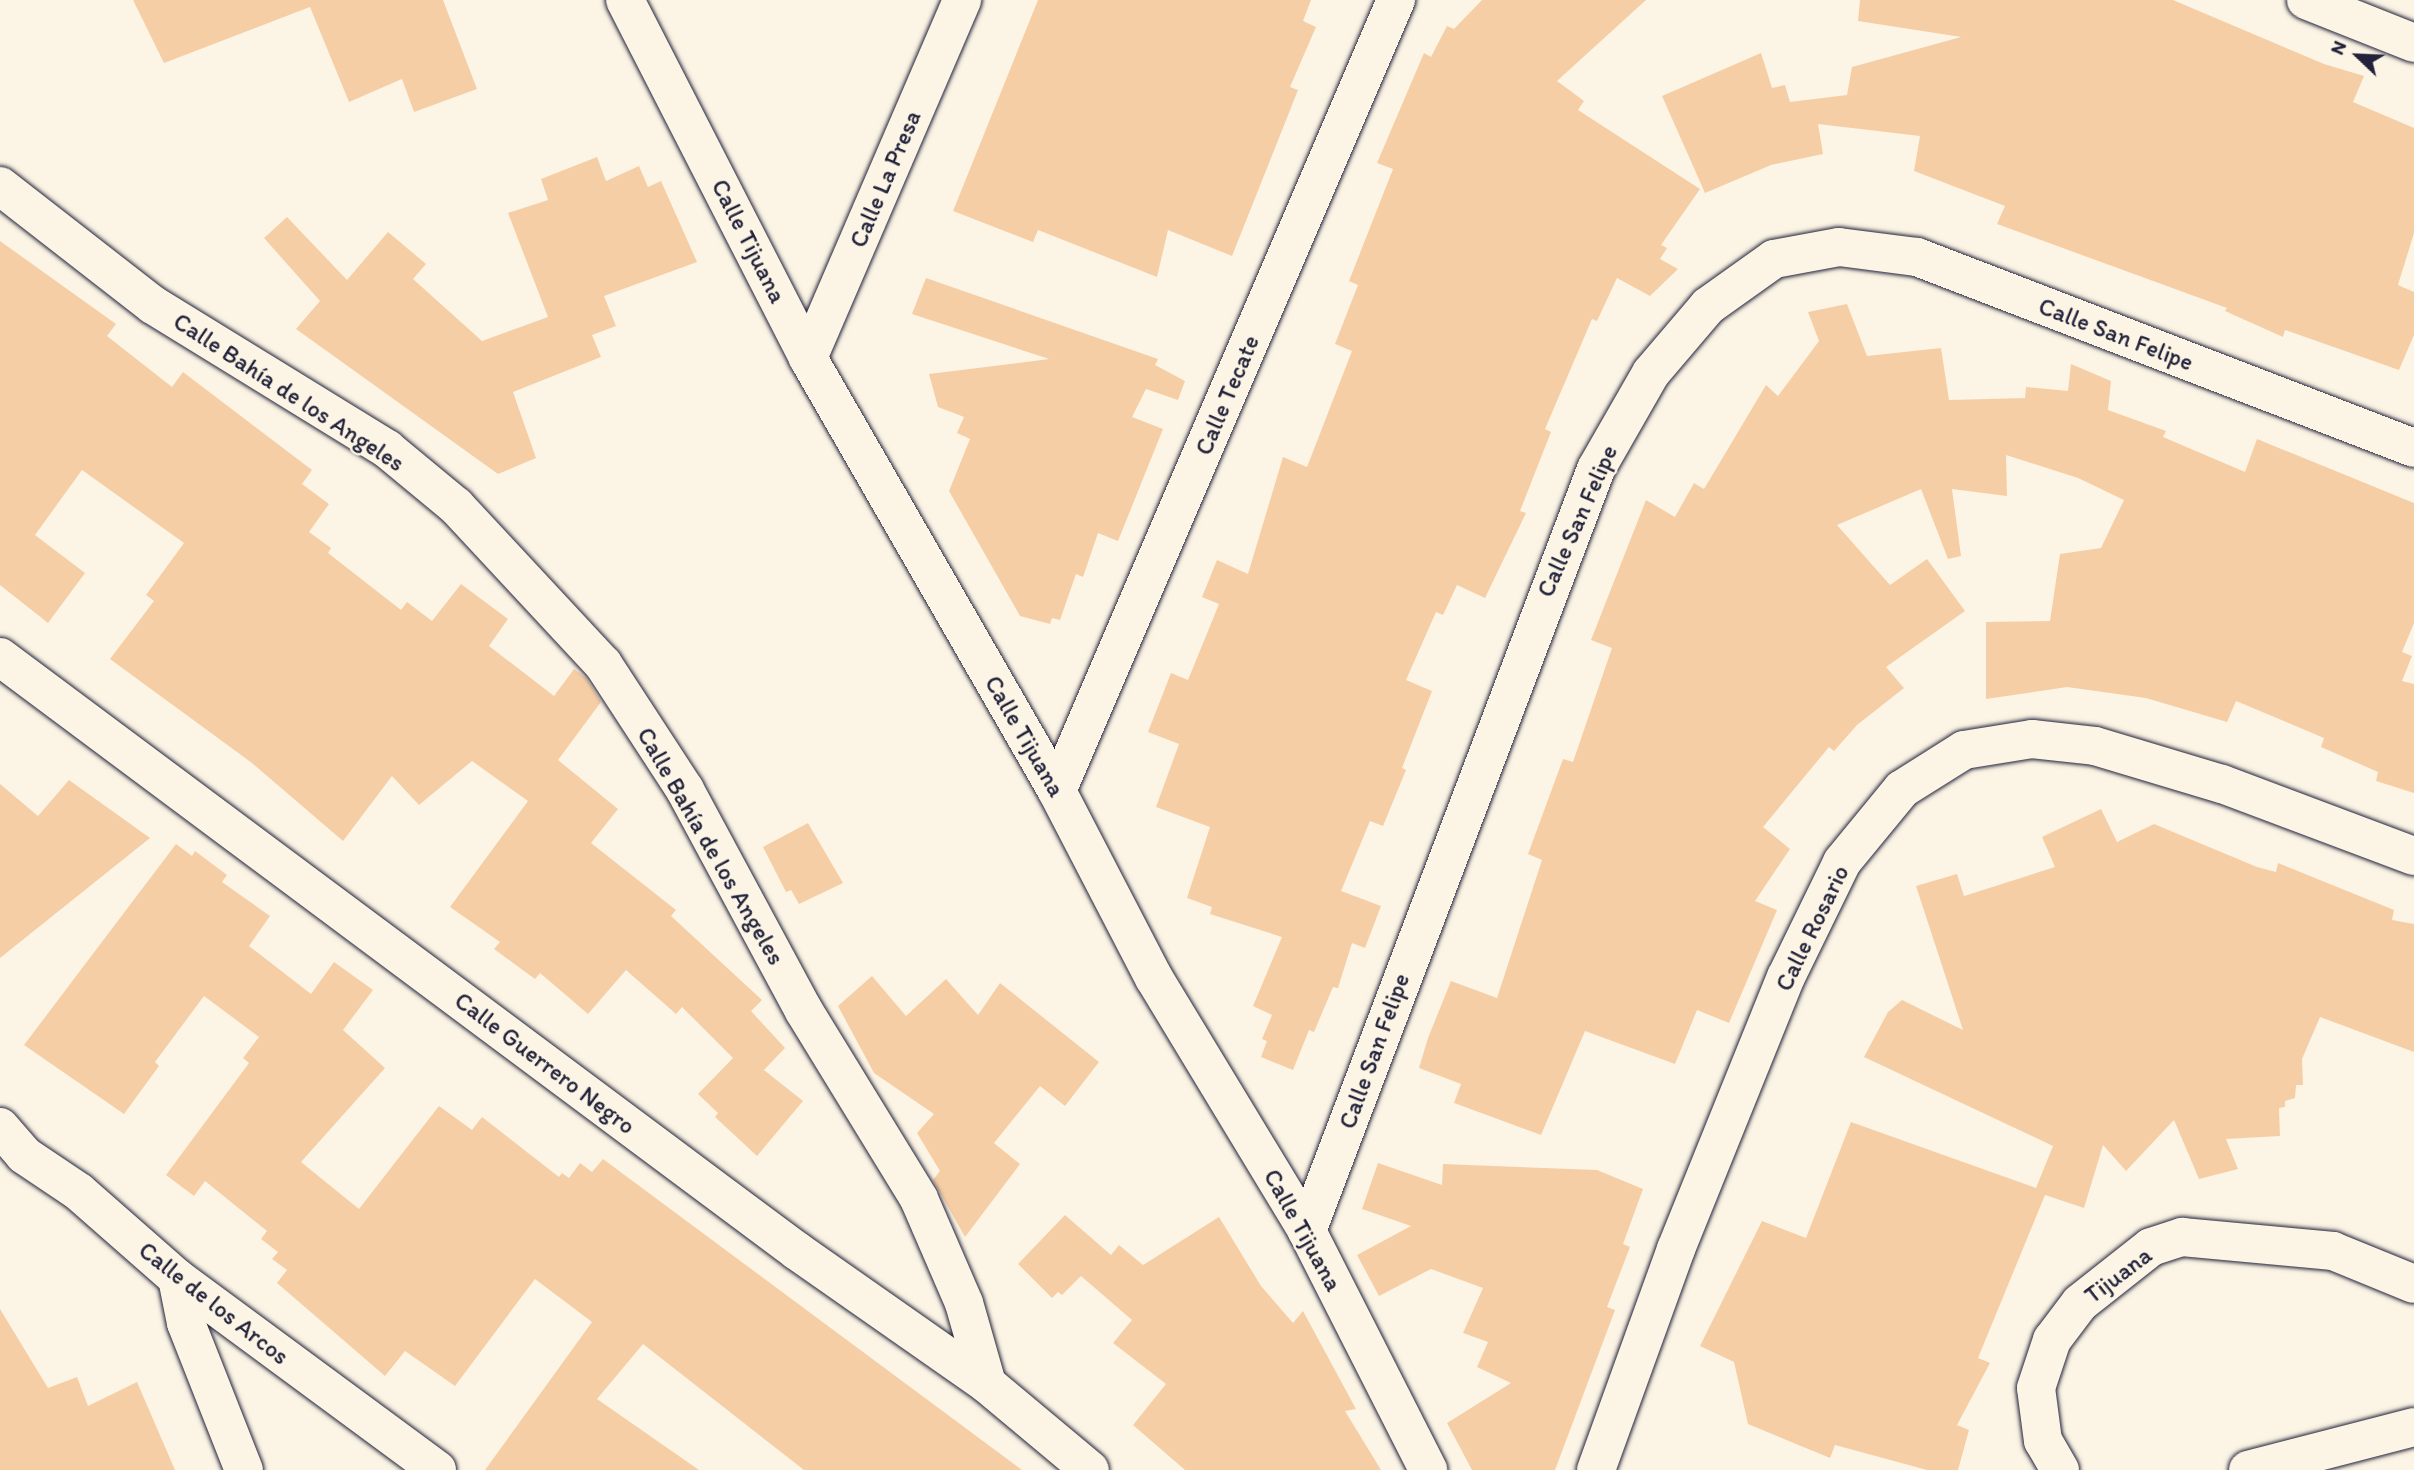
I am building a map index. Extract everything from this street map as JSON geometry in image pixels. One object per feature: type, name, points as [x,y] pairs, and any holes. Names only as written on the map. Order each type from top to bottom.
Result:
[{"type":"street","name":"Calle Tijuana","points":[[625,0],[808,358],[1057,791],[1154,978],[1307,1231],[1429,1470]]},
{"type":"street","name":"Calle La Presa","points":[[808,358],[962,0]]},
{"type":"street","name":"Calle Tecate","points":[[1057,791],[1396,0]]},
{"type":"street","points":[[2306,0],[2414,43]]},
{"type":"street","name":"Calle Bahía de los Angeles","points":[[0,186],[153,305],[387,449],[456,506],[603,664],[685,790],[804,1011],[919,1199],[964,1303],[987,1384]]},
{"type":"street","name":"Calle San Felipe","points":[[1307,1231],[1596,470],[1651,373],[1707,306],[1774,259],[1839,247],[1917,257],[2414,448]]},
{"type":"street","name":"Calle Guerrero Negro","points":[[0,657],[786,1243],[987,1384],[1090,1470]]},
{"type":"street","name":"Calle Rosario","points":[[1595,1470],[1676,1249],[1786,977],[1842,862],[1902,789],[1964,750],[2032,739],[2095,747],[2222,784],[2414,856]]},
{"type":"street","name":"Calle de los Arcos","points":[[0,1127],[23,1155],[79,1192],[177,1278],[437,1470]]},
{"type":"street","name":"Tijuana","points":[[2060,1470],[2043,1441],[2036,1388],[2052,1340],[2080,1303],[2151,1247],[2182,1237],[2333,1251],[2414,1284]]},
{"type":"street","points":[[177,1278],[186,1322],[244,1470]]},
{"type":"street","points":[[2248,1470],[2414,1427]]},
{"type":"building","points":[[133,0],[443,0],[477,89],[414,112],[402,79],[349,102],[310,7],[164,63]]},
{"type":"building","points":[[1038,0],[1311,0],[1303,21],[1316,27],[1290,87],[1298,90],[1232,256],[1168,230],[1157,277],[1038,230],[1033,242],[953,211]]},
{"type":"building","points":[[1482,0],[1646,0],[1557,81],[1584,101],[1578,110],[1700,189],[1661,245],[1667,248],[1660,259],[1678,269],[1650,296],[1617,278],[1597,321],[1592,319],[1545,429],[1551,432],[1520,511],[1526,513],[1485,598],[1457,585],[1443,615],[1436,612],[1406,680],[1432,691],[1402,768],[1406,770],[1383,826],[1370,821],[1341,891],[1381,906],[1365,948],[1352,943],[1338,988],[1333,987],[1314,1032],[1309,1030],[1293,1070],[1261,1057],[1267,1041],[1262,1039],[1272,1015],[1253,1006],[1282,937],[1210,914],[1212,907],[1187,898],[1210,827],[1156,807],[1179,744],[1148,732],[1171,673],[1188,680],[1219,604],[1202,597],[1217,560],[1248,574],[1283,457],[1307,467],[1352,351],[1335,344],[1358,285],[1349,281],[1393,169],[1377,163],[1424,53],[1431,57],[1447,26],[1454,29]]},
{"type":"building","points":[[1860,0],[2173,0],[2324,64],[2364,76],[2353,102],[2414,128],[2414,233],[2398,285],[2414,292],[2414,335],[2399,370],[2285,330],[2283,337],[2225,311],[2227,308],[1997,224],[2005,206],[1914,171],[1920,136],[1818,124],[1823,154],[1771,165],[1705,193],[1662,96],[1761,53],[1772,88],[1785,85],[1790,102],[1847,95],[1852,67],[1961,37],[1858,21]]},
{"type":"building","points":[[597,157],[606,181],[639,166],[648,187],[661,181],[697,262],[604,296],[616,326],[592,335],[601,357],[513,392],[536,458],[498,474],[296,329],[320,301],[264,238],[287,217],[347,280],[388,232],[426,264],[413,279],[482,341],[548,317],[508,213],[548,200],[541,179]]},
{"type":"building","points":[[0,241],[116,324],[107,336],[172,387],[183,372],[312,470],[302,484],[329,504],[309,532],[331,548],[328,553],[401,610],[407,602],[432,621],[461,584],[508,619],[489,646],[554,696],[574,669],[586,678],[601,702],[558,760],[618,809],[591,843],[676,910],[671,916],[762,1000],[751,1011],[785,1048],[764,1070],[803,1101],[757,1156],[715,1117],[718,1113],[698,1094],[733,1058],[682,1007],[676,1014],[626,970],[588,1014],[540,973],[535,979],[494,949],[500,942],[450,907],[528,801],[472,761],[419,805],[392,776],[343,841],[252,763],[110,659],[154,601],[146,595],[184,543],[82,470],[35,535],[85,573],[48,623],[0,585]]},
{"type":"building","points":[[926,278],[1158,359],[1155,365],[1185,381],[1178,400],[1146,389],[1132,417],[1163,429],[1118,541],[1098,533],[1083,577],[1076,574],[1060,620],[1052,618],[1050,624],[1020,616],[949,491],[970,439],[957,433],[964,417],[938,407],[929,374],[1049,359],[912,314]]},
{"type":"building","points":[[1847,304],[1867,356],[1941,348],[1949,400],[2025,398],[2026,387],[2068,391],[2071,364],[2111,381],[2108,410],[2166,431],[2163,437],[2245,472],[2257,439],[2414,503],[2414,623],[2402,652],[2412,656],[2402,681],[2414,684],[2414,793],[2376,781],[2378,772],[2321,747],[2324,738],[2236,701],[2227,722],[2146,698],[2067,687],[1986,699],[1986,622],[2050,621],[2060,554],[2101,548],[2124,500],[2078,478],[2006,455],[2007,496],[1952,489],[1961,556],[1948,559],[1921,489],[1837,525],[1890,585],[1927,559],[1965,611],[1886,667],[1904,688],[1857,725],[1834,751],[1829,747],[1763,827],[1790,849],[1755,901],[1777,910],[1729,1023],[1697,1010],[1675,1064],[1585,1031],[1541,1135],[1454,1103],[1461,1084],[1419,1068],[1428,1038],[1451,981],[1497,998],[1542,860],[1528,854],[1563,759],[1573,762],[1612,648],[1591,640],[1646,500],[1675,517],[1694,483],[1704,489],[1766,385],[1778,396],[1819,341],[1808,312]]},
{"type":"building","points":[[69,780],[150,838],[0,958],[0,784],[38,816]]},
{"type":"building","points":[[2101,809],[2117,842],[2154,824],[2257,867],[2276,872],[2278,863],[2394,910],[2392,920],[2414,924],[2414,1052],[2320,1017],[2302,1059],[2303,1085],[2296,1085],[2295,1098],[2285,1101],[2285,1107],[2279,1108],[2280,1136],[2226,1139],[2238,1169],[2199,1179],[2174,1120],[2126,1171],[2103,1145],[2084,1208],[2045,1195],[1978,1358],[1990,1363],[1957,1425],[1969,1430],[1958,1470],[1927,1470],[1835,1445],[1830,1458],[1748,1424],[1734,1362],[1700,1346],[1762,1221],[1806,1238],[1851,1122],[2036,1188],[2053,1146],[1864,1057],[1888,1012],[1902,1000],[1963,1030],[1916,886],[1957,874],[1964,896],[2055,867],[2042,837]]},
{"type":"building","points":[[808,823],[843,883],[799,904],[791,890],[786,892],[763,847]]},
{"type":"building","points":[[176,844],[192,856],[195,851],[227,875],[222,882],[270,916],[249,946],[311,994],[334,962],[373,990],[343,1030],[385,1068],[301,1162],[359,1209],[439,1106],[472,1130],[482,1117],[559,1177],[562,1173],[569,1178],[580,1163],[592,1172],[603,1159],[1022,1470],[804,1470],[643,1344],[597,1399],[699,1470],[485,1470],[592,1322],[535,1279],[455,1386],[405,1351],[385,1376],[277,1283],[287,1270],[272,1259],[278,1252],[261,1239],[267,1231],[205,1181],[194,1196],[166,1175],[249,1063],[243,1058],[259,1037],[204,996],[155,1062],[159,1066],[124,1114],[24,1045]]},
{"type":"building","points":[[872,976],[906,1016],[946,979],[978,1015],[1000,983],[1099,1062],[1065,1106],[1040,1086],[994,1143],[1020,1164],[965,1237],[933,1180],[940,1171],[917,1133],[934,1114],[874,1073],[838,1006]]},
{"type":"building","points":[[1378,1163],[1442,1185],[1443,1164],[1597,1170],[1643,1189],[1623,1244],[1630,1247],[1607,1307],[1615,1310],[1555,1470],[1472,1470],[1447,1423],[1511,1383],[1477,1367],[1488,1342],[1463,1333],[1483,1288],[1431,1269],[1379,1296],[1357,1255],[1411,1226],[1362,1209]]},
{"type":"building","points":[[1065,1215],[1111,1255],[1119,1245],[1143,1265],[1219,1217],[1261,1286],[1293,1323],[1303,1311],[1356,1409],[1345,1411],[1381,1470],[1185,1470],[1133,1425],[1166,1384],[1113,1343],[1132,1320],[1081,1276],[1062,1295],[1058,1292],[1052,1298],[1018,1264]]},
{"type":"building","points":[[0,1309],[48,1388],[77,1377],[88,1406],[137,1382],[175,1470],[0,1470]]}]
